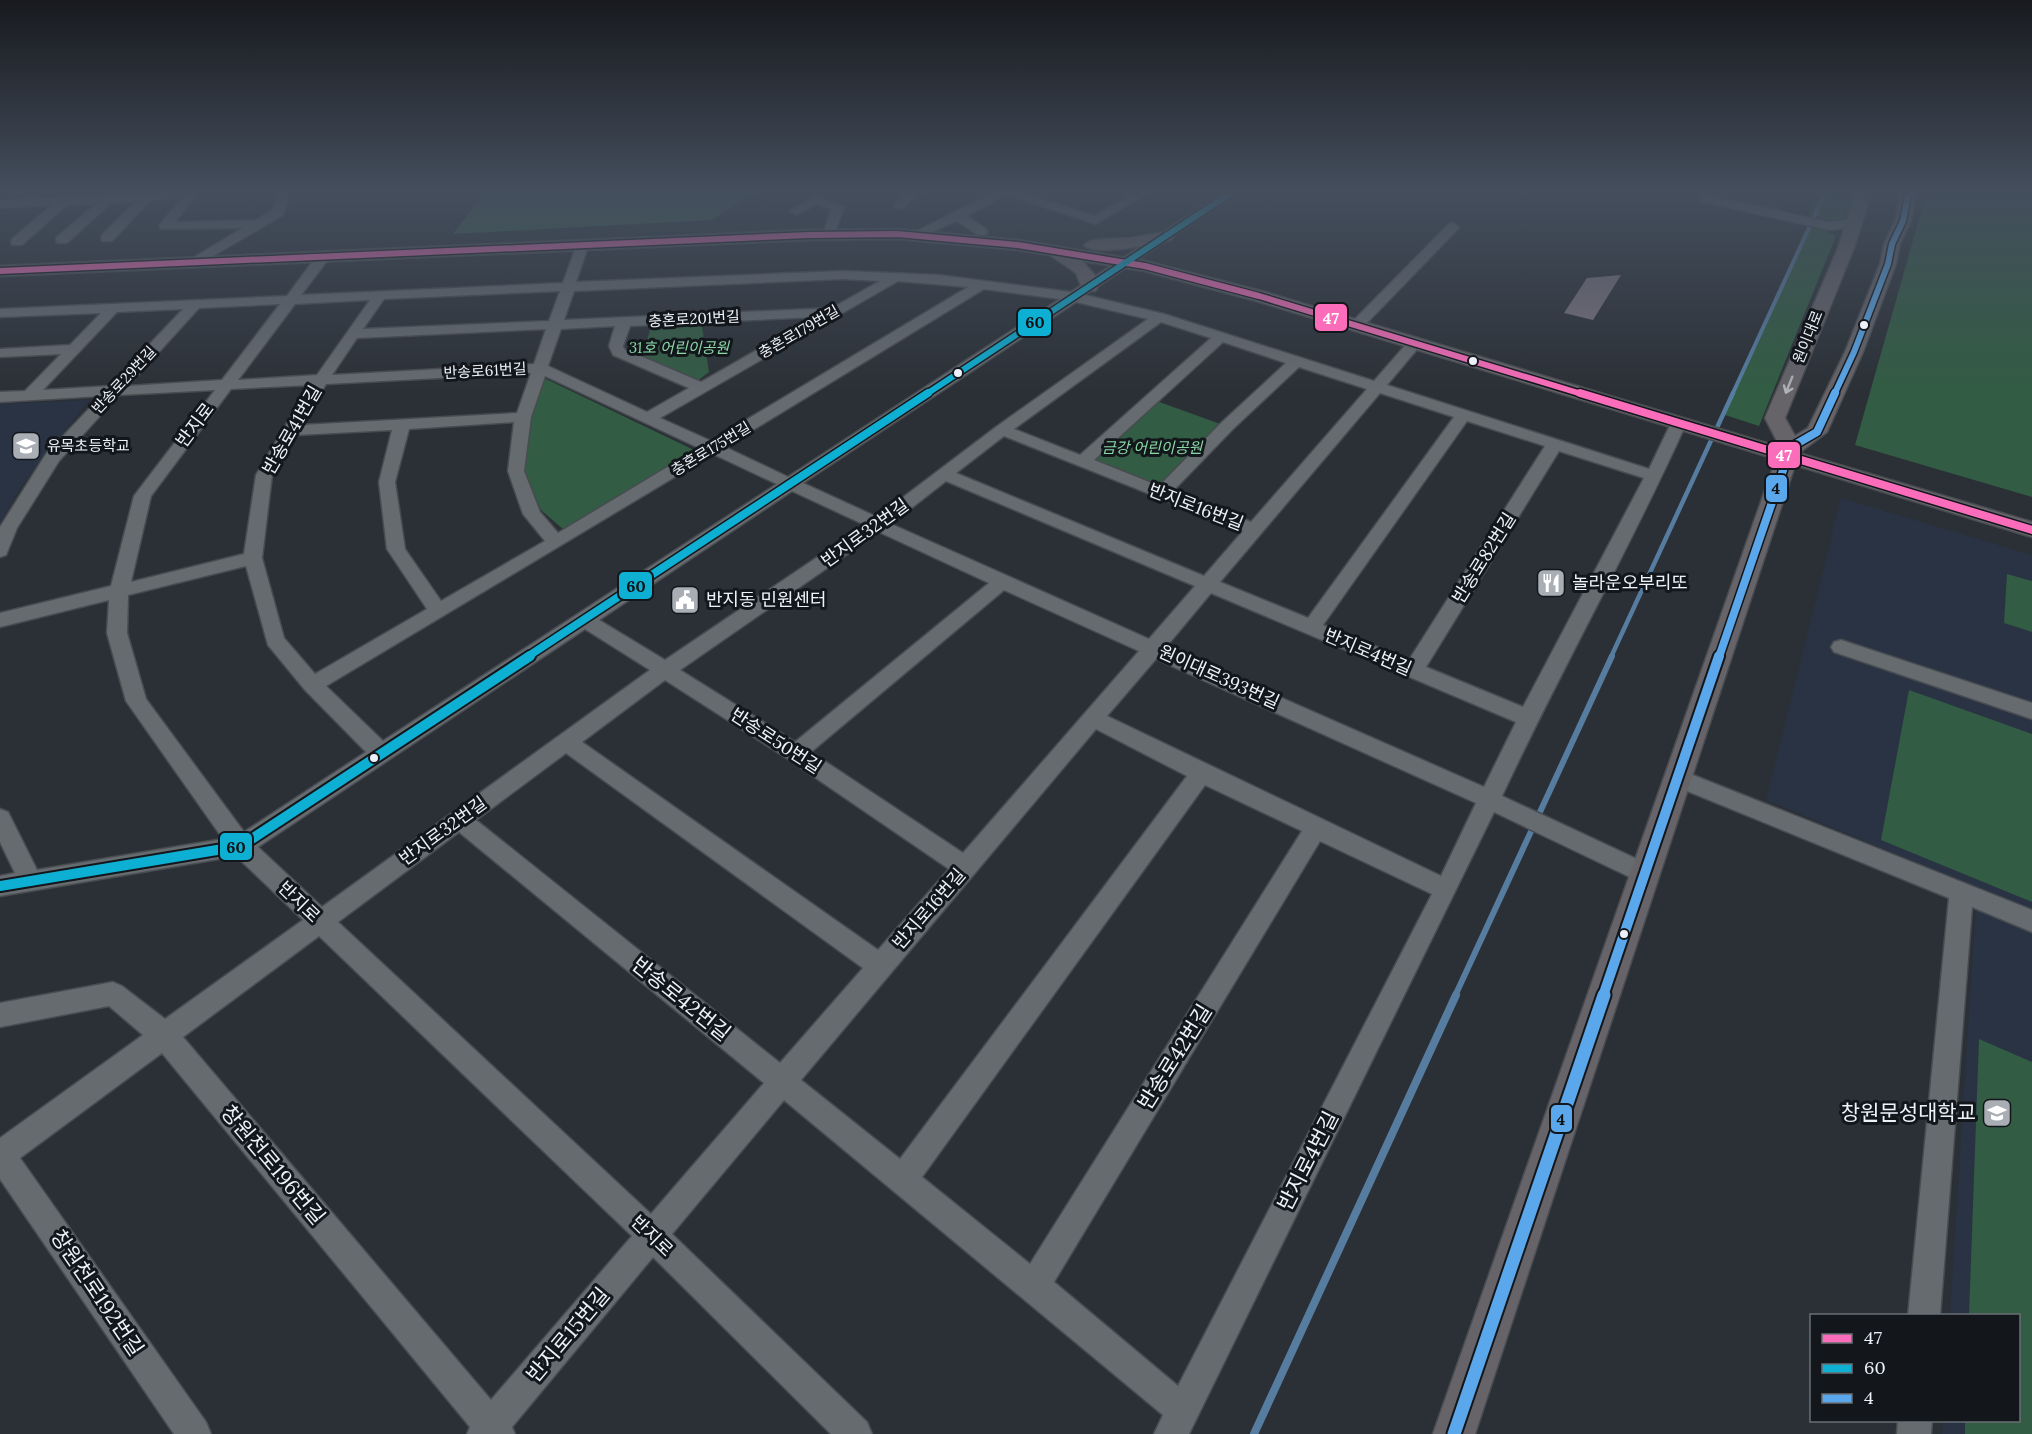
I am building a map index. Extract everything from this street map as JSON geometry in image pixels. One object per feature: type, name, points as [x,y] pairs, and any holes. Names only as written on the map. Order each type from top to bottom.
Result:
[{"type":"main road","points":[[0,272],[299,258]]},
{"type":"main road","points":[[1064,258],[1073,261],[1085,273],[1081,292]]},
{"type":"main road","points":[[1100,258],[1126,262],[1259,296],[1682,425],[1789,452],[2032,530]]},
{"type":"main road","name":"원이대로","points":[[1789,452],[1775,418],[1842,258]]},
{"type":"main road","points":[[1454,1434],[1789,452],[1817,432],[1854,352],[1890,258]]},
{"type":"street","points":[[196,262],[203,258]]},
{"type":"street","name":"반지로","points":[[321,258],[143,496],[119,592],[117,633],[136,701],[241,846],[652,1235],[855,1434]]},
{"type":"street","points":[[556,542],[532,514],[516,471],[523,417],[579,258]]},
{"type":"street","points":[[0,886],[241,846],[1132,258]]},
{"type":"street","points":[[1356,326],[1423,258]]},
{"type":"street","points":[[0,313],[780,277],[896,276],[1081,292],[1654,476]]},
{"type":"street","name":"충혼로179번길","points":[[648,418],[896,276]]},
{"type":"street","name":"충혼로175번길","points":[[312,685],[556,542],[982,284]]},
{"type":"street","name":"반송로41번길","points":[[380,295],[321,380],[264,475],[253,558],[275,640],[312,685],[381,753]]},
{"type":"street","name":"반송로29번길","points":[[0,550],[8,528],[52,458],[195,304]]},
{"type":"street","points":[[30,395],[113,308]]},
{"type":"street","name":"충혼로201번길","points":[[354,334],[833,312]]},
{"type":"street","name":"반지로32번길","points":[[1,1154],[666,670],[879,524],[1002,430],[1159,317]]},
{"type":"street","points":[[624,322],[616,346],[618,352],[702,388]]},
{"type":"street","points":[[1082,462],[1221,337]]},
{"type":"street","name":"반지로16번길","points":[[652,1235],[1414,344]]},
{"type":"street","points":[[0,353],[75,349]]},
{"type":"street","points":[[1161,494],[1227,426],[1296,362]]},
{"type":"street","name":"반송로61번길","points":[[0,397],[540,368],[791,484]]},
{"type":"street","points":[[1311,628],[1463,415]]},
{"type":"street","points":[[290,431],[523,417]]},
{"type":"street","points":[[402,423],[387,482],[396,549],[438,611]]},
{"type":"street","name":"반지로4번길","points":[[1176,1422],[1446,890],[1528,718],[1682,425]]},
{"type":"street","name":"반지로16번길","points":[[1002,430],[1256,530]]},
{"type":"street","name":"반송로82번길","points":[[1413,671],[1555,444]]},
{"type":"street","points":[[944,474],[1209,585]]},
{"type":"street","name":"원이대로393번길","points":[[791,484],[1002,582],[1488,799],[1646,874]]},
{"type":"street","points":[[0,620],[253,558]]},
{"type":"street","points":[[796,753],[1002,582]]},
{"type":"street","name":"반지로4번길","points":[[1209,585],[1528,718]]},
{"type":"street","name":"반송로50번길","points":[[584,619],[796,753],[965,867]]},
{"type":"street","points":[[1841,647],[2032,711]]},
{"type":"street","points":[[1094,719],[1201,773],[1446,890]]},
{"type":"street","points":[[566,742],[880,966]]},
{"type":"street","points":[[902,1180],[1201,773]]},
{"type":"street","points":[[1678,778],[2032,921]]},
{"type":"street","points":[[0,818],[31,881]]},
{"type":"street","name":"반송로42번길","points":[[459,819],[1034,1286],[1176,1422]]},
{"type":"street","name":"반송로42번길","points":[[1034,1286],[1316,828]]},
{"type":"street","points":[[1924,1314],[1961,893]]},
{"type":"street","name":"창원천로196번길","points":[[0,1015],[113,994],[165,1036],[491,1431]]},
{"type":"street","name":"창원천로192번길","points":[[1,1154],[194,1434]]},
{"type":"street","name":"반지로15번길","points":[[491,1431],[652,1235]]},
{"type":"shaded area","name":"유목초등학교","points":[[89,400],[19,489],[0,525],[0,404]]},
{"type":"shaded area","name":"창원문성대학교","points":[[1841,498],[2032,555],[2032,1434],[1942,1434],[1943,1422],[2020,1422],[2020,1314],[1950,1314],[1977,888],[1766,800]]},
{"type":"green space","points":[[1793,258],[1827,258],[1759,426],[1722,414]]},
{"type":"green space","points":[[1908,258],[2032,258],[2032,497],[1855,445]]},
{"type":"green space","name":"31호 어린이공원","points":[[701,320],[709,372],[696,382],[642,359],[652,322]]},
{"type":"green space","points":[[542,377],[696,451],[564,530],[541,510],[524,472],[530,417]]},
{"type":"green space","name":"금강 어린이공원","points":[[1154,400],[1223,425],[1161,490],[1088,461]]},
{"type":"green space","points":[[2007,574],[2032,581],[2032,632],[2004,623]]},
{"type":"green space","points":[[1909,690],[2032,734],[2032,902],[1881,840]]},
{"type":"green space","points":[[1979,1039],[2032,1062],[2032,1434],[1965,1434],[1965,1422],[2020,1422],[2020,1314],[1969,1314]]},
{"type":"building","points":[[1621,275],[1593,320],[1564,313],[1587,278]]},
{"type":"waterway","points":[[1732,395],[1795,258]]},
{"type":"waterway","points":[[1611,657],[1733,393]]},
{"type":"waterway","points":[[1455,996],[1612,656]]},
{"type":"waterway","points":[[1254,1434],[1456,995]]},
{"type":"transit line","name":"47","points":[[0,271],[294,258]]},
{"type":"transit line","name":"47","points":[[1096,258],[1145,266],[1259,296],[2032,530]]},
{"type":"transit line","name":"60","points":[[0,886],[241,846],[1133,258]]},
{"type":"transit line","name":"4","points":[[1454,1434],[1787,457],[1791,447],[1817,432],[1854,352],[1889,258]]},
{"type":"place","name":"유목초등학교","points":[[26,446]]},
{"type":"place","name":"놀라운오부리또","points":[[1551,583]]},
{"type":"place","name":"반지동 민원센터","points":[[685,600]]},
{"type":"place","name":"창원문성대학교","points":[[1997,1113]]}]
